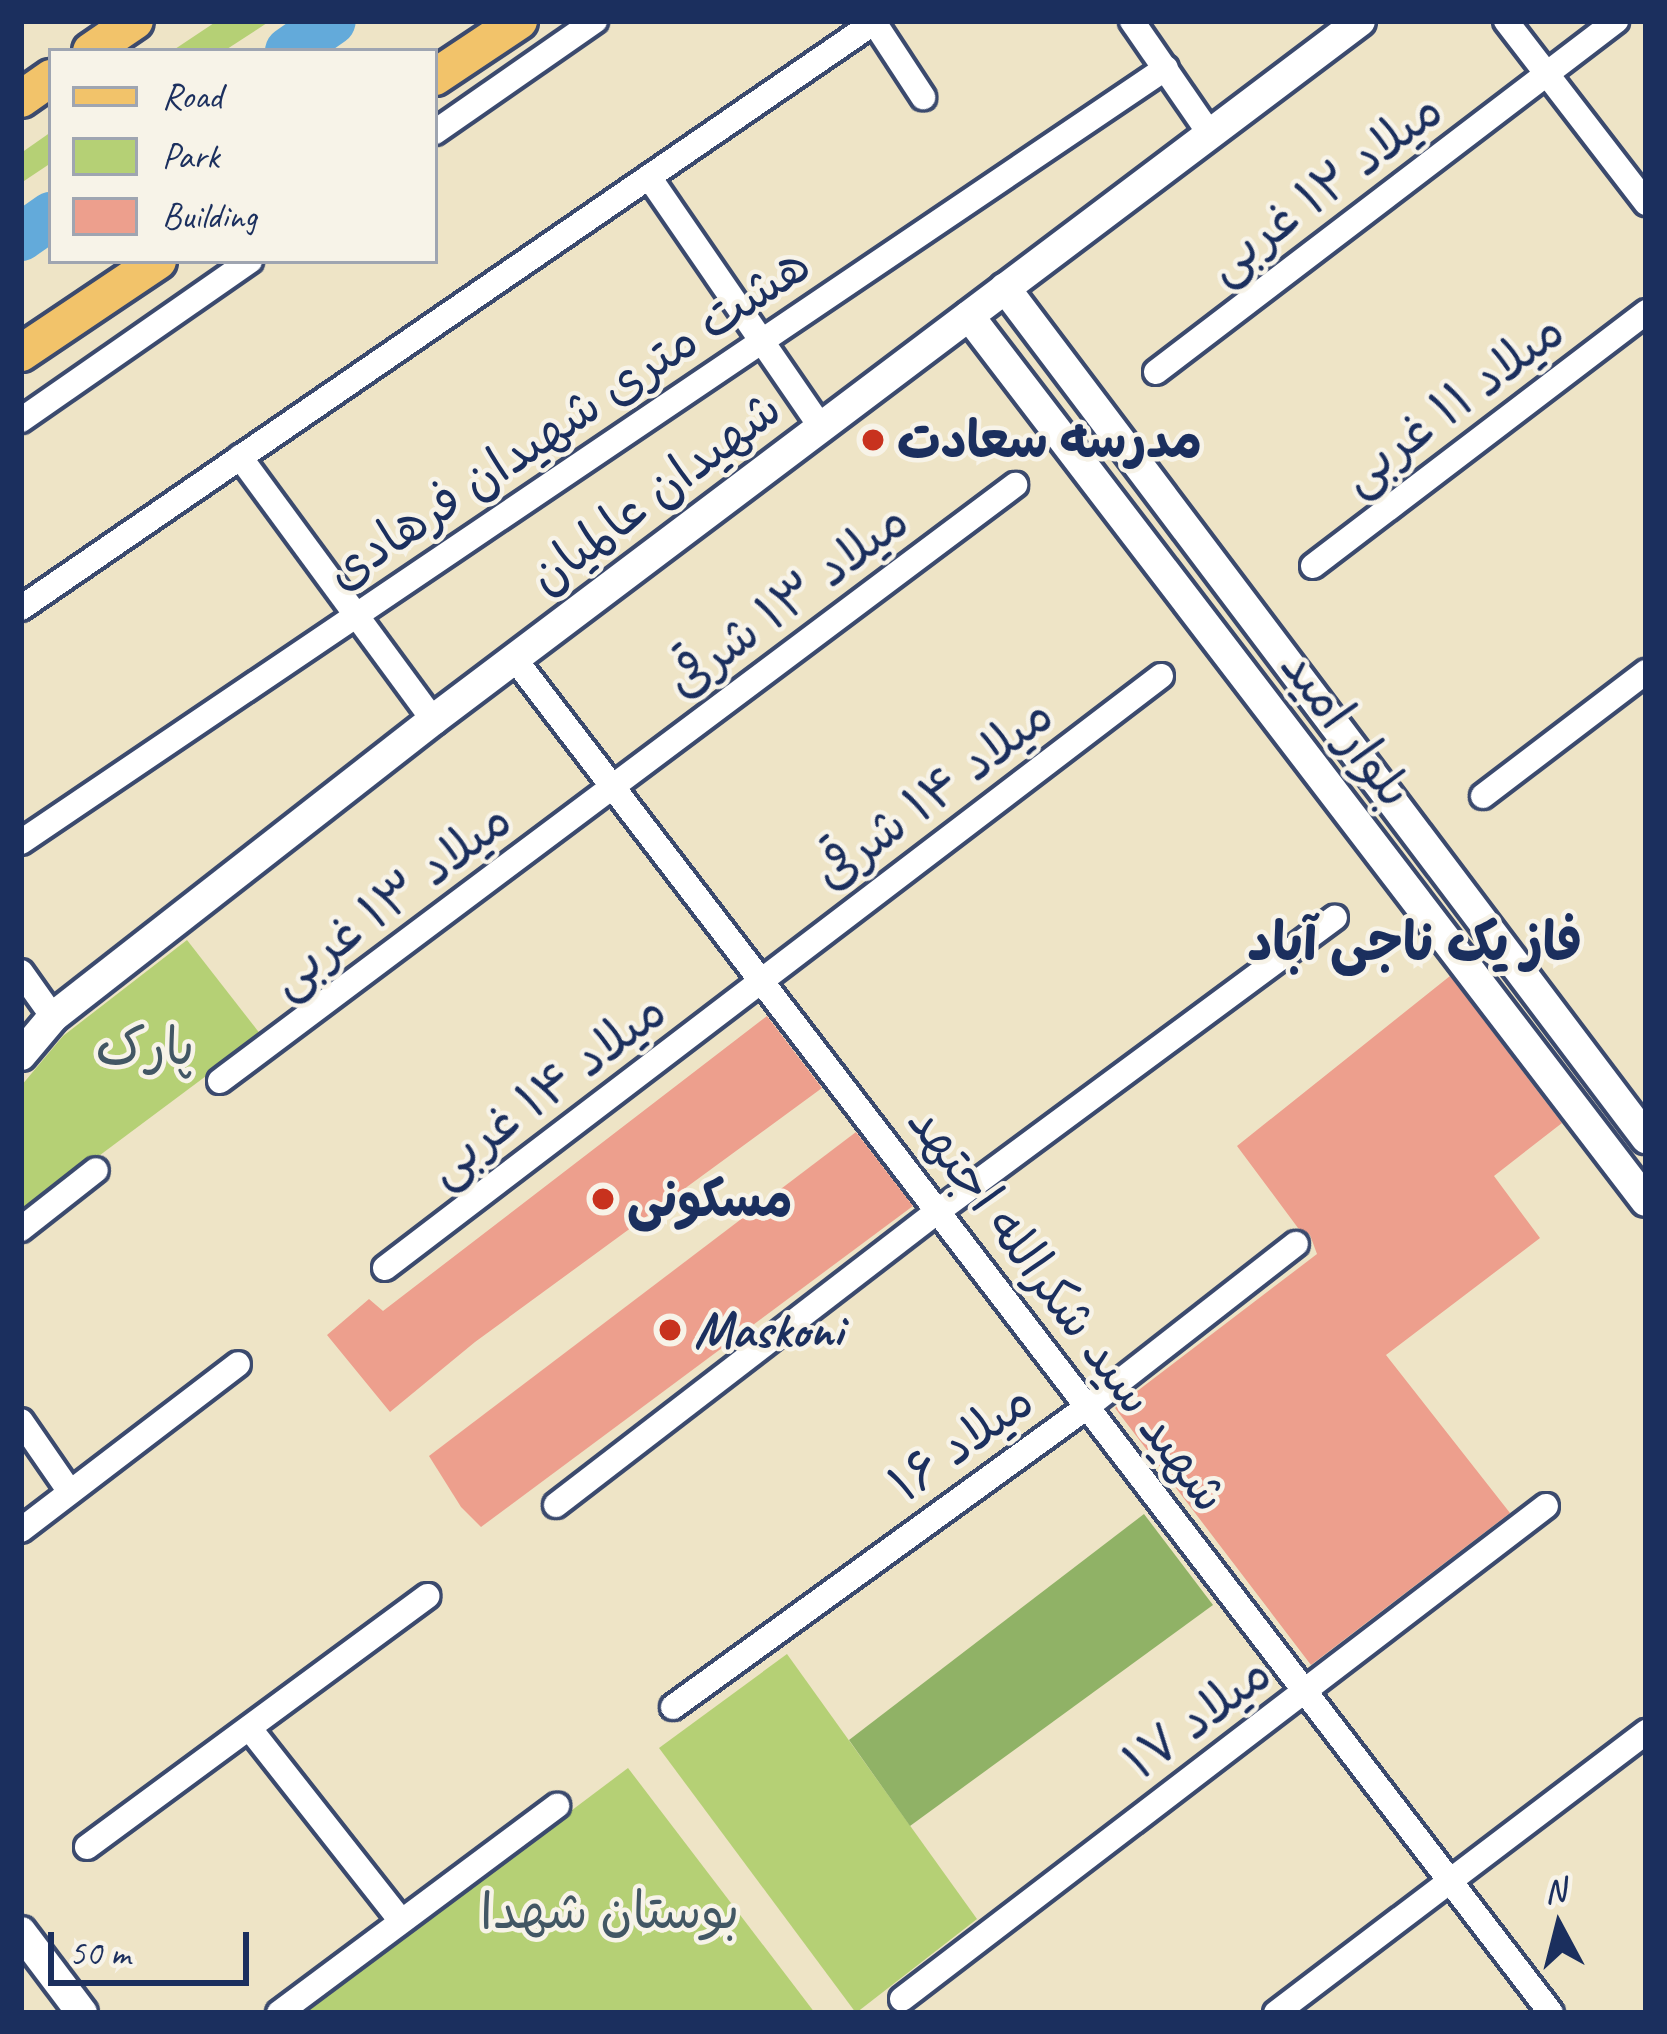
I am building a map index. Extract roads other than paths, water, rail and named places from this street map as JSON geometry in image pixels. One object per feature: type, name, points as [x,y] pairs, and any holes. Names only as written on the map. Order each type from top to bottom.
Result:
[{"type":"main road","points":[[95,48],[135,21]]},
{"type":"main road","points":[[438,75],[519,21]]},
{"type":"main road","points":[[21,99],[48,80]]},
{"type":"main road","points":[[21,352],[153,264]]},
{"type":"street","points":[[438,130],[595,21]]},
{"type":"street","points":[[1132,21],[1210,134]]},
{"type":"street","name":"شهیدان عالمیان","points":[[21,1055],[53,1017],[433,720],[1360,21]]},
{"type":"street","points":[[1506,21],[1646,203]]},
{"type":"street","name":"میلاد ۱۲ غربی","points":[[1156,372],[1616,21]]},
{"type":"street","points":[[21,608],[875,22],[923,98]]},
{"type":"street","name":"هشت متری شهیدان فرهادی","points":[[21,842],[1166,68]]},
{"type":"street","points":[[649,177],[821,427]]},
{"type":"street","points":[[21,420],[246,264]]},
{"type":"street","name":"بلوار امید","points":[[1005,288],[1640,1129]]},
{"type":"street","name":"میلاد ۱۱ غربی","points":[[1313,566],[1646,312]]},
{"type":"street","name":"بلوار امید","points":[[969,316],[1646,1201]]},
{"type":"street","points":[[240,458],[433,720]]},
{"type":"street","name":"میلاد ۱۳ شرقی","points":[[613,788],[1015,485]]},
{"type":"street","name":"شهید سید شکرالله اجتهد","points":[[514,658],[1551,2013]]},
{"type":"street","points":[[1483,796],[1646,672]]},
{"type":"street","name":"میلاد ۱۴ شرقی","points":[[760,981],[1161,676]]},
{"type":"street","name":"میلاد ۱۳ غربی","points":[[220,1082],[613,788]]},
{"type":"street","points":[[556,1505],[937,1211],[1335,918]]},
{"type":"street","points":[[21,972],[53,1017]]},
{"type":"street","name":"میلاد ۱۴ غربی","points":[[385,1268],[760,981]]},
{"type":"street","points":[[1603,1145],[1640,1129]]},
{"type":"street","points":[[21,1229],[96,1170]]},
{"type":"street","name":"میلاد ۱۶","points":[[673,1707],[1087,1407],[1296,1244]]},
{"type":"street","points":[[21,1530],[238,1364]]},
{"type":"street","points":[[21,1421],[70,1492]]},
{"type":"street","name":"میلاد ۱۷","points":[[902,1999],[1546,1506]]},
{"type":"street","points":[[87,1847],[428,1596]]},
{"type":"street","points":[[250,1729],[401,1921]]},
{"type":"street","points":[[1276,2013],[1646,1732]]},
{"type":"street","points":[[279,2013],[557,1806]]},
{"type":"street","points":[[21,1932],[82,2013]]},
{"type":"waterway","points":[[293,48],[332,21]]},
{"type":"waterway","points":[[21,237],[48,218]]},
{"type":"place","name":"مدرسه سعادت","points":[[873,440]]},
{"type":"place","name":"مسکونی","points":[[603,1199]]},
{"type":"place","name":"Maskoni","points":[[670,1330]]},
{"type":"district","name":"فاز یک ناجی آباد","points":[[1415,942]]},
{"type":"park label","name":"پارک","points":[[145,1047]]},
{"type":"park label","name":"بوستان شهدا","points":[[610,1911]]}]
